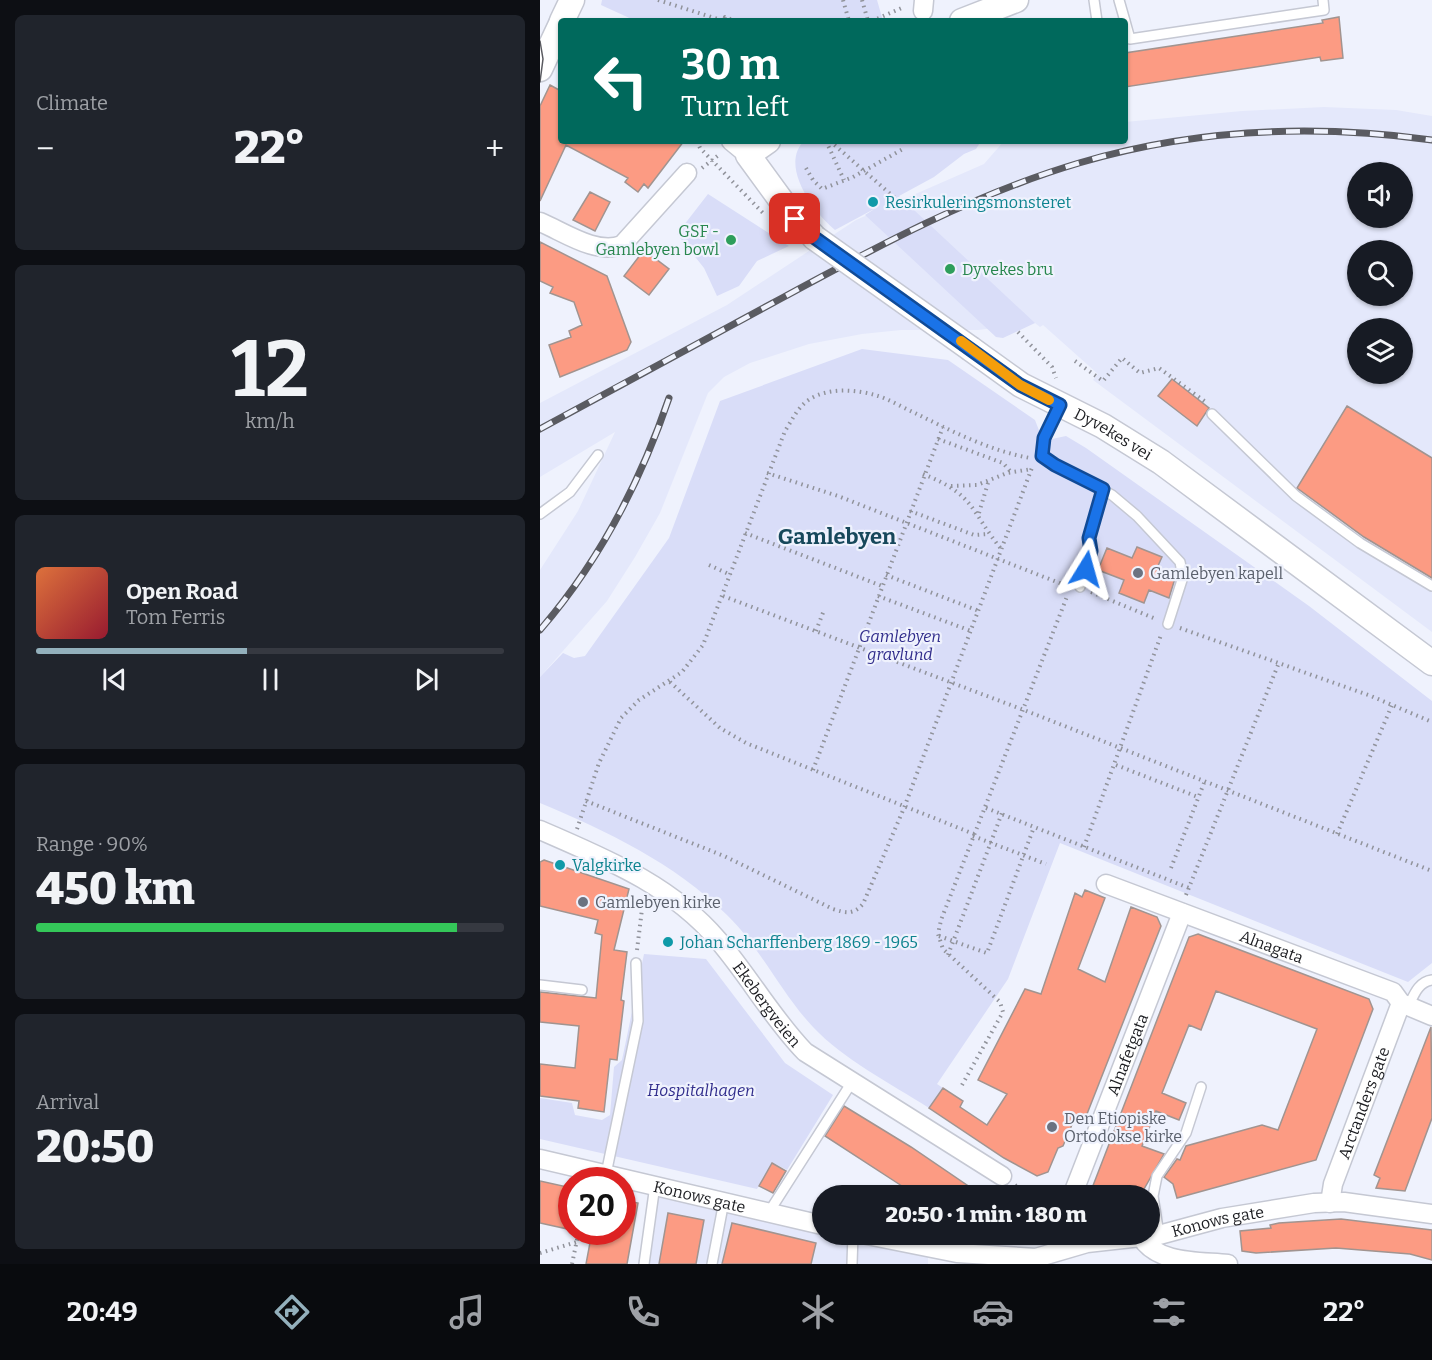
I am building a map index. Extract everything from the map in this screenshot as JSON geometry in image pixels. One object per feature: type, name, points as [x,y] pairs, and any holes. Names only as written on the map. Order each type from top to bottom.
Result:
[{"type":"street","points":[[563,18],[572,0]]},
{"type":"street","points":[[968,18],[987,9],[1016,0]]},
{"type":"street","points":[[540,69],[555,35]]},
{"type":"street","name":"Dyvekes vei","points":[[749,146],[786,207],[815,238],[1020,385],[1103,426],[1161,462],[1432,663]]},
{"type":"street","points":[[540,222],[602,248],[617,247],[622,245],[687,173]]},
{"type":"street","name":"Ekebergveien","points":[[540,830],[633,871],[674,898],[717,939],[793,1039],[806,1052],[1002,1176]]},
{"type":"street","name":"Alnagata","points":[[1106,884],[1393,992],[1405,1005],[1432,1016]]},
{"type":"street","name":"Alnafetgata","points":[[1075,1185],[1181,912]]},
{"type":"street","name":"Arctanders gate","points":[[1330,1203],[1333,1184],[1405,1005]]},
{"type":"street","name":"Konows gate","points":[[540,1159],[575,1167]]},
{"type":"street","name":"Konows gate","points":[[636,1181],[812,1223]]},
{"type":"street","name":"Konows gate","points":[[1160,1234],[1258,1211],[1330,1203],[1391,1207],[1432,1214]]},
{"type":"street","name":"Konows gate","points":[[911,1245],[988,1257],[1036,1258],[1062,1245]]},
{"type":"street","points":[[1148,1245],[1148,1248],[1167,1261],[1228,1264]]},
{"type":"lane","points":[[1094,0],[1097,18]]},
{"type":"lane","points":[[1119,0],[1124,18]]},
{"type":"lane","points":[[1128,32],[1130,39],[1324,10],[1323,0]]},
{"type":"lane","points":[[1060,404],[1044,438],[1042,456],[1103,489],[1137,516],[1180,562],[1183,577],[1168,624]]},
{"type":"lane","points":[[1212,414],[1296,496],[1360,543],[1432,586]]},
{"type":"lane","points":[[540,514],[570,492],[585,475],[598,454]]},
{"type":"lane","points":[[1080,587],[1091,551],[1089,538],[1103,489]]},
{"type":"lane","points":[[607,1167],[638,1020],[636,963]]},
{"type":"lane","points":[[1405,1005],[1424,981],[1432,980]]},
{"type":"lane","points":[[540,985],[582,990]]},
{"type":"lane","points":[[769,1212],[852,1082]]},
{"type":"lane","points":[[1155,1185],[1157,1176],[1186,1133],[1201,1087]]},
{"type":"lane","points":[[644,1264],[655,1185]]},
{"type":"lane","points":[[712,1264],[724,1202]]},
{"type":"lane","points":[[852,1264],[853,1245]]},
{"type":"path","points":[[658,0],[715,18]]},
{"type":"path","points":[[843,0],[848,18]]},
{"type":"path","points":[[862,0],[869,18]]},
{"type":"path","points":[[877,18],[904,7]]},
{"type":"path","points":[[700,144],[738,188]]},
{"type":"path","points":[[829,144],[846,179],[852,183]]},
{"type":"path","points":[[832,144],[865,169],[895,198]]},
{"type":"path","points":[[806,168],[822,189],[903,149]]},
{"type":"path","points":[[1018,332],[1052,367],[1057,380],[1060,404]]},
{"type":"path","points":[[1075,361],[1103,381],[1122,358],[1140,373],[1159,369],[1213,407],[1212,414]]},
{"type":"path","points":[[572,844],[586,801],[607,743],[621,717],[639,700],[670,682],[682,672],[703,645],[785,431],[798,410],[809,400],[824,393],[849,390],[878,396],[943,427],[1015,455],[1035,459],[904,808],[863,904],[858,910],[848,913],[833,909],[724,855],[586,801]]},
{"type":"path","points":[[813,770],[923,474],[943,427]]},
{"type":"path","points":[[938,439],[1003,463],[1011,472]]},
{"type":"path","points":[[950,486],[988,483],[1011,472],[1032,469]]},
{"type":"path","points":[[767,473],[838,495],[1070,587],[986,808],[940,920],[939,935],[948,955],[1000,1002],[1003,1012],[962,1085]]},
{"type":"path","points":[[923,474],[950,486],[979,513],[989,534],[1002,550]]},
{"type":"path","points":[[979,513],[988,483]]},
{"type":"path","points":[[910,511],[974,535],[989,534]]},
{"type":"path","points":[[745,533],[882,586]]},
{"type":"path","points":[[709,565],[730,575]]},
{"type":"path","points":[[886,575],[979,611]]},
{"type":"path","points":[[723,596],[1024,710],[1204,783],[1432,871]]},
{"type":"path","points":[[878,596],[971,631]]},
{"type":"path","points":[[816,631],[824,610]]},
{"type":"path","points":[[1084,847],[1122,749],[1162,633]]},
{"type":"path","points":[[1181,912],[1278,665],[1392,705],[1432,722]]},
{"type":"path","points":[[670,682],[720,728],[746,743],[1046,864]]},
{"type":"path","points":[[1337,834],[1392,705]]},
{"type":"path","points":[[1116,765],[1198,797]]},
{"type":"path","points":[[1171,868],[1204,783]]},
{"type":"path","points":[[986,808],[1189,888]]},
{"type":"path","points":[[948,955],[1002,813]]},
{"type":"path","points":[[939,935],[987,952],[1034,827]]},
{"type":"path","points":[[636,963],[644,896]]},
{"type":"path","points":[[540,1253],[567,1245]]},
{"type":"path","points":[[572,1264],[576,1245]]},
{"type":"shaded area","points":[[1324,107],[1396,110],[1432,116],[1432,632],[1093,380],[1098,374],[1043,325],[1040,327],[1035,323],[978,330],[901,330],[862,334],[809,344],[750,363],[724,377],[708,393],[660,513],[635,557],[607,601],[540,677],[540,570],[578,511],[615,432],[540,477],[540,403],[727,305],[856,220],[984,164],[1001,144],[1128,144],[1128,122],[1242,111]]},
{"type":"shaded area","points":[[657,1197],[812,1231],[812,1245],[874,1245],[928,1257],[928,1264],[645,1264]]},
{"type":"green space","points":[[602,0],[877,0],[882,18],[629,18],[601,5]]},
{"type":"green space","points":[[802,144],[979,144],[976,149],[964,154],[934,177],[899,196],[1035,323],[1003,338],[996,337],[865,215],[876,208],[835,230],[809,201],[802,188],[795,163],[797,151]]},
{"type":"green space","name":"GSF - Gamlebyen bowl","points":[[708,194],[789,246],[757,261],[739,286],[717,296],[704,268],[677,234]]},
{"type":"green space","name":"Gamlebyen gravlund","points":[[862,349],[948,360],[1035,420],[1040,433],[1052,439],[1066,436],[1086,448],[1309,606],[1432,701],[1432,963],[1408,982],[1060,843],[1008,979],[937,1084],[943,1088],[929,1108],[868,1070],[825,1039],[801,1014],[739,928],[706,896],[639,850],[540,803],[540,677],[563,653],[574,658],[585,656],[669,538],[720,401]]},
{"type":"green space","name":"Hospitalhagen","points":[[644,954],[706,959],[785,1063],[833,1095],[787,1170],[773,1163],[757,1189],[540,1139],[540,1098],[572,1103],[575,1115],[602,1120],[610,1115],[614,1067],[622,1060]]},
{"type":"building","points":[[1339,17],[1343,58],[1321,61],[1320,57],[1128,87],[1128,53],[1323,23],[1322,20]]},
{"type":"building","points":[[550,85],[558,89],[558,144],[682,144],[648,188],[644,184],[638,192],[625,182],[628,178],[566,145],[540,201],[540,106]]},
{"type":"building","points":[[590,192],[610,202],[595,231],[573,220]]},
{"type":"building","points":[[540,242],[607,276],[631,342],[627,350],[560,377],[549,345],[571,337],[569,331],[582,325],[574,302],[550,293],[553,287],[540,281]]},
{"type":"building","points":[[644,250],[669,269],[649,295],[624,276]]},
{"type":"building","points":[[1172,379],[1209,408],[1197,426],[1158,396]]},
{"type":"building","points":[[1347,406],[1432,458],[1432,578],[1364,537],[1297,488]]},
{"type":"building","name":"Gamlebyen kapell","points":[[1137,547],[1162,557],[1157,568],[1176,575],[1169,598],[1149,590],[1144,603],[1119,593],[1124,580],[1098,570],[1107,548],[1132,558]]},
{"type":"building","points":[[544,860],[629,889],[614,950],[627,952],[621,1000],[624,1001],[617,1060],[610,1059],[604,1112],[578,1108],[579,1101],[540,1096],[540,1064],[575,1068],[579,1026],[540,1022],[540,992],[596,998],[602,935],[595,933],[598,920],[540,906],[540,862]]},
{"type":"building","points":[[1085,890],[1105,898],[1078,969],[1105,982],[1131,907],[1157,917],[1161,926],[1085,1119],[1076,1115],[1063,1146],[1058,1148],[1048,1172],[1037,1176],[1004,1158],[929,1108],[943,1088],[963,1101],[960,1107],[987,1125],[1007,1094],[978,1080],[1025,989],[1041,994],[1075,893],[1082,897]]},
{"type":"building","points":[[1198,934],[1369,999],[1373,1009],[1316,1160],[1177,1198],[1173,1184],[1164,1177],[1177,1159],[1180,1160],[1186,1146],[1262,1125],[1278,1130],[1317,1029],[1216,991],[1201,1030],[1189,1025],[1162,1093],[1186,1103],[1179,1120],[1156,1111],[1142,1146],[1164,1154],[1146,1185],[1093,1185],[1189,937]]},
{"type":"building","points":[[1431,1027],[1432,1118],[1405,1191],[1376,1188],[1380,1178],[1374,1175]]},
{"type":"building","points":[[844,1106],[967,1185],[900,1185],[825,1136]]},
{"type":"building","points":[[772,1163],[786,1171],[773,1193],[759,1186]]},
{"type":"building","points":[[540,1181],[558,1185],[558,1227],[540,1223]]},
{"type":"building","points":[[668,1213],[704,1220],[696,1264],[659,1264]]},
{"type":"building","points":[[1341,1219],[1432,1230],[1432,1260],[1410,1254],[1336,1248],[1256,1253],[1242,1251],[1240,1231],[1271,1228],[1270,1225],[1279,1223]]},
{"type":"building","points":[[732,1223],[812,1242],[812,1245],[816,1245],[811,1264],[722,1264]]},
{"type":"building","points":[[590,1245],[630,1245],[627,1264],[586,1264]]},
{"type":"tram line","points":[[540,41],[543,59],[540,82]]},
{"type":"railway","points":[[540,429],[890,241],[1002,190],[1079,163],[1166,143],[1254,133],[1343,132],[1432,140]]},
{"type":"railway","points":[[540,630],[581,577],[616,520],[645,461],[669,398]]},
{"type":"slow traffic","points":[[961,341],[1020,385],[1049,400]]},
{"type":"place","name":"Resirkuleringsmonsteret","points":[[873,202]]},
{"type":"place","name":"GSF - Gamlebyen bowl","points":[[731,240]]},
{"type":"place","name":"Dyvekes bru","points":[[950,269]]},
{"type":"place","name":"Gamlebyen kapell","points":[[1138,573]]},
{"type":"place","name":"Valgkirke","points":[[560,865]]},
{"type":"place","name":"Gamlebyen kirke","points":[[583,902]]},
{"type":"place","name":"Johan Scharffenberg 1869 - 1965","points":[[668,942]]},
{"type":"place","name":"Den Etiopiske Ortodokse kirke","points":[[1052,1127]]},
{"type":"district","name":"Gamlebyen","points":[[837,536]]},
{"type":"route","points":[[795,219],[815,238],[1004,374],[1020,385],[1060,405],[1044,438],[1042,456],[1103,489],[1089,538],[1091,551],[1086,569]]}]
